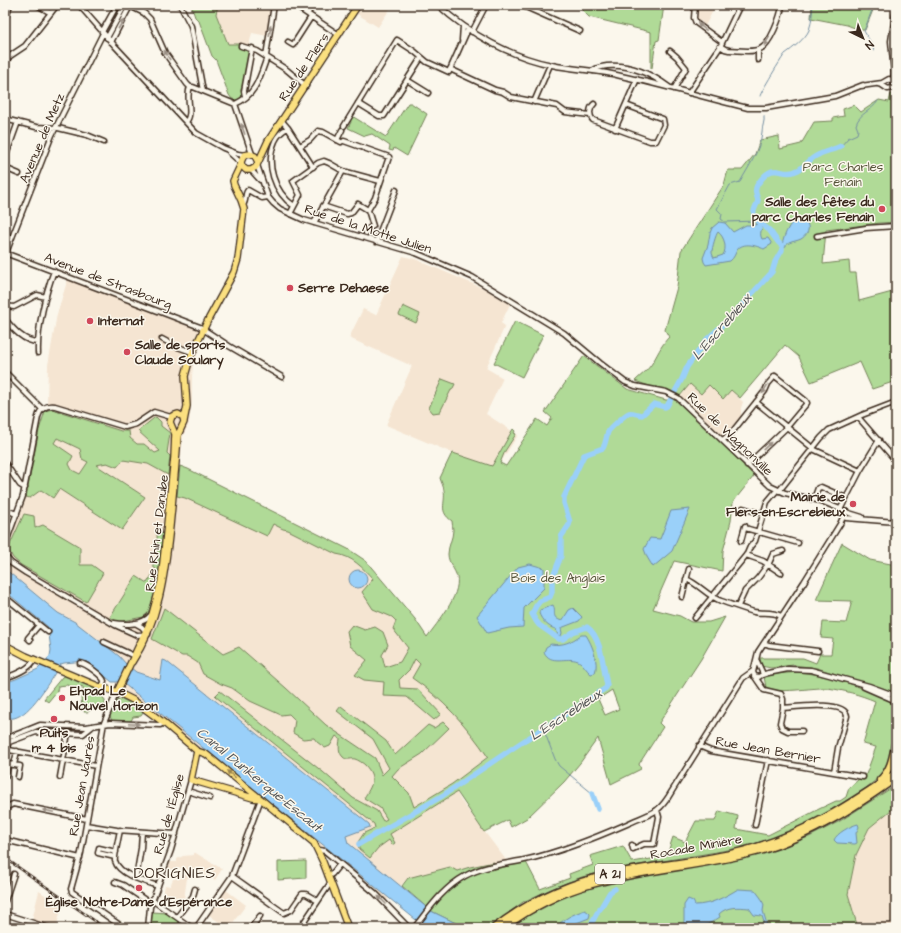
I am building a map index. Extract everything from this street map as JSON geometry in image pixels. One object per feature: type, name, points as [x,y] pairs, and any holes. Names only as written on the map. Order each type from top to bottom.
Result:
[{"type":"highway","points":[[854,801],[887,773],[892,763],[896,740]]},
{"type":"highway","name":"Rocade Minière","points":[[499,927],[536,901],[577,883],[611,874],[723,855],[750,849],[778,840],[806,829],[827,818],[896,773]]},
{"type":"highway","name":"Rocade Minière","points":[[499,927],[544,902],[585,886],[618,878],[726,859],[775,846],[823,825],[874,794],[896,778]]},
{"type":"highway","points":[[874,794],[896,782]]},
{"type":"main road","name":"Rue de Flers","points":[[252,154],[262,149],[268,141],[306,86],[358,5]]},
{"type":"main road","name":"Rue de Flers","points":[[257,164],[268,141]]},
{"type":"main road","points":[[236,189],[237,178],[242,173],[255,168],[257,164],[257,158],[252,154],[245,155],[242,158],[233,181],[236,189],[243,205]]},
{"type":"main road","points":[[241,163],[243,168],[249,170]]},
{"type":"main road","name":"Rue Rhin et Danube","points":[[131,664],[146,634],[159,602],[165,572],[178,435],[183,424],[187,402],[185,376],[192,352],[237,264],[240,249],[243,205]]},
{"type":"main road","points":[[179,415],[183,417],[183,424],[178,429],[172,426],[170,421],[171,417],[175,414],[179,415],[184,411],[187,402]]},
{"type":"main road","name":"Rue Rhin et Danube","points":[[131,664],[139,645],[146,634],[157,599],[164,564],[176,435],[172,426]]},
{"type":"main road","points":[[5,645],[34,660],[117,693],[137,704],[164,723],[197,751],[206,754],[261,799],[314,843],[319,850],[348,928]]},
{"type":"main road","name":"Rue Jean Jaurès","points":[[117,693],[131,664]]},
{"type":"main road","name":"Rue de l'Église","points":[[191,780],[197,751]]},
{"type":"main road","points":[[191,780],[261,799]]},
{"type":"street","points":[[5,19],[10,5]]},
{"type":"street","points":[[37,5],[51,13]]},
{"type":"street","points":[[5,63],[12,54],[25,46],[57,5]]},
{"type":"street","points":[[79,5],[107,38],[201,136],[222,148],[236,154],[245,155]]},
{"type":"street","name":"Avenue de Metz","points":[[5,253],[55,128],[117,5]]},
{"type":"street","points":[[107,38],[125,5]]},
{"type":"street","points":[[142,12],[146,5]]},
{"type":"street","points":[[180,5],[191,26],[203,91]]},
{"type":"street","points":[[235,104],[256,87],[267,57],[274,5]]},
{"type":"street","points":[[294,5],[301,7],[311,16],[339,35]]},
{"type":"street","points":[[307,13],[315,5]]},
{"type":"street","points":[[438,5],[470,31],[516,54],[550,65],[636,79],[748,108],[761,108],[837,95],[863,85],[891,81]]},
{"type":"street","points":[[450,70],[461,45],[486,5]]},
{"type":"street","points":[[521,5],[580,30]]},
{"type":"street","points":[[695,5],[694,18],[696,23],[726,50],[758,50],[762,48],[779,19],[782,5]]},
{"type":"street","points":[[688,93],[721,44],[740,5]]},
{"type":"street","points":[[111,42],[130,6],[142,12],[150,19],[165,53],[190,87],[194,87],[235,104],[252,154]]},
{"type":"street","points":[[885,86],[891,81],[893,71],[891,41],[896,9]]},
{"type":"street","points":[[288,42],[293,45],[311,16]]},
{"type":"street","points":[[461,45],[463,26]]},
{"type":"street","points":[[344,126],[397,40],[414,51],[428,63],[450,70],[494,90],[503,92],[511,97],[558,106],[565,112],[590,115]]},
{"type":"street","points":[[241,46],[252,48],[267,57],[287,70],[306,86]]},
{"type":"street","points":[[245,97],[244,92],[252,48]]},
{"type":"street","points":[[758,50],[758,60]]},
{"type":"street","points":[[670,51],[686,67],[672,89]]},
{"type":"street","points":[[358,103],[378,116],[384,116],[421,58]]},
{"type":"street","points":[[534,102],[550,65]]},
{"type":"street","points":[[592,71],[600,67],[628,67],[644,72],[672,89]]},
{"type":"street","points":[[615,129],[636,79]]},
{"type":"street","points":[[407,80],[428,93]]},
{"type":"street","points":[[876,84],[885,86],[888,89],[894,88],[891,81]]},
{"type":"street","points":[[186,122],[189,117],[188,92],[190,87]]},
{"type":"street","points":[[594,104],[590,115],[593,120],[652,142],[657,139],[664,125],[662,118],[626,104]]},
{"type":"street","points":[[5,119],[38,128],[55,128],[87,135],[104,142]]},
{"type":"street","points":[[282,121],[313,167]]},
{"type":"street","points":[[5,158],[18,122]]},
{"type":"street","points":[[288,128],[281,132],[275,142],[271,166],[274,181],[279,190],[285,199],[294,206]]},
{"type":"street","points":[[341,141],[342,130]]},
{"type":"street","points":[[300,146],[310,140],[318,131],[341,141],[389,157],[375,199],[368,210]]},
{"type":"street","points":[[222,148],[241,163]]},
{"type":"street","points":[[290,214],[300,194],[293,181],[320,162],[326,161],[343,171],[380,181]]},
{"type":"street","name":"Rue de la Motte Julien","points":[[257,164],[268,196],[276,206],[290,214],[314,223],[416,253],[474,278],[564,333],[627,383],[674,396]]},
{"type":"street","points":[[5,168],[19,174]]},
{"type":"street","name":"Rue de la Motte Julien","points":[[249,170],[258,176],[263,184]]},
{"type":"street","points":[[314,223],[343,171]]},
{"type":"street","name":"Rue de la Motte Julien","points":[[243,205],[245,202],[246,192],[248,190],[262,198],[268,196]]},
{"type":"street","points":[[376,242],[396,190]]},
{"type":"street","points":[[323,206],[347,214],[351,213],[358,204],[368,210],[373,226],[380,229]]},
{"type":"street","points":[[366,233],[368,229],[373,226]]},
{"type":"street","points":[[817,236],[866,228],[896,226]]},
{"type":"street","name":"Avenue de Strasbourg","points":[[5,253],[203,329],[282,377]]},
{"type":"street","points":[[38,353],[39,324],[54,271]]},
{"type":"street","points":[[5,306],[14,307],[37,295],[46,297]]},
{"type":"street","points":[[5,319],[28,340],[38,342]]},
{"type":"street","points":[[162,339],[175,346],[192,352]]},
{"type":"street","points":[[5,372],[42,409]]},
{"type":"street","points":[[722,440],[728,437],[756,402],[774,376],[806,401],[787,427],[748,465]]},
{"type":"street","name":"Rue de Wagnonville","points":[[674,396],[767,484],[791,495],[814,499],[825,503],[847,515],[896,522]]},
{"type":"street","points":[[756,402],[813,448],[860,471]]},
{"type":"street","points":[[695,618],[747,554],[751,545],[755,541],[767,501],[829,430],[858,416],[896,402]]},
{"type":"street","points":[[5,545],[25,488],[38,415],[42,409],[55,406],[125,427],[138,424],[152,412],[157,412],[171,417]]},
{"type":"street","points":[[162,414],[172,426]]},
{"type":"street","points":[[858,416],[895,459]]},
{"type":"street","points":[[840,510],[860,471],[879,440]]},
{"type":"street","points":[[6,465],[21,486],[25,488]]},
{"type":"street","points":[[814,499],[818,488],[821,487],[846,498]]},
{"type":"street","points":[[743,508],[763,514]]},
{"type":"street","points":[[5,510],[17,514]]},
{"type":"street","points":[[784,708],[781,694],[764,690],[755,677],[754,670],[757,655],[847,515]]},
{"type":"street","points":[[741,541],[745,527],[798,543]]},
{"type":"street","points":[[738,606],[745,591],[768,565],[773,554],[784,551]]},
{"type":"street","points":[[747,554],[781,574]]},
{"type":"street","points":[[5,556],[14,565],[28,574],[110,622],[138,636],[146,634],[141,626],[135,623]]},
{"type":"street","points":[[682,597],[689,569]]},
{"type":"street","points":[[686,579],[712,596],[753,611],[770,612],[781,616]]},
{"type":"street","points":[[5,597],[48,632]]},
{"type":"street","points":[[110,622],[117,624],[143,621],[149,617],[157,599]]},
{"type":"street","points":[[30,640],[28,638],[39,625]]},
{"type":"street","points":[[133,634],[138,640],[139,645]]},
{"type":"street","points":[[104,642],[134,656]]},
{"type":"street","points":[[764,643],[818,651]]},
{"type":"street","points":[[757,655],[762,676],[761,684],[764,690]]},
{"type":"street","points":[[5,678],[27,667],[33,663],[34,660]]},
{"type":"street","points":[[80,663],[86,664],[102,678],[104,682],[100,687]]},
{"type":"street","points":[[414,928],[451,885],[472,872],[486,867],[530,859],[570,847],[619,828],[657,810],[669,797],[699,746],[740,682],[745,676],[754,670],[808,669],[845,679],[896,700]]},
{"type":"street","points":[[740,682],[747,676],[759,678],[782,670]]},
{"type":"street","name":"Rue Jean Jaurès","points":[[117,693],[104,723],[80,858],[71,888],[72,892],[124,928]]},
{"type":"street","name":"Rue Jean Bernier","points":[[802,731],[788,731],[782,728],[780,723],[784,708],[823,706],[841,708],[846,712],[847,716],[838,748],[834,772]]},
{"type":"street","points":[[5,739],[38,725],[93,726],[104,723],[160,725],[164,723]]},
{"type":"street","points":[[93,726],[83,734],[36,732],[11,741],[7,744],[8,749],[96,766]]},
{"type":"street","points":[[60,777],[68,733]]},
{"type":"street","name":"Rue Jean Bernier","points":[[699,746],[710,751],[863,777]]},
{"type":"street","points":[[14,765],[17,751]]},
{"type":"street","points":[[755,825],[768,760]]},
{"type":"street","points":[[6,775],[8,764],[20,766],[18,777]]},
{"type":"street","name":"Rue de l'Église","points":[[148,928],[152,902],[176,834],[191,780]]},
{"type":"street","points":[[188,791],[210,798]]},
{"type":"street","points":[[196,928],[232,876],[261,799]]},
{"type":"street","points":[[5,817],[8,806],[13,804],[86,819]]},
{"type":"street","points":[[632,845],[633,849],[644,844],[654,844],[659,817],[657,810]]},
{"type":"street","points":[[86,825],[120,830],[176,834]]},
{"type":"street","points":[[120,830],[115,861],[128,875],[158,886]]},
{"type":"street","points":[[136,878],[142,832]]},
{"type":"street","points":[[5,840],[80,858]]},
{"type":"street","points":[[115,857],[98,853],[98,851],[99,848],[116,852]]},
{"type":"street","points":[[319,850],[324,850],[375,893],[409,928]]},
{"type":"street","points":[[328,876],[332,874],[340,864]]},
{"type":"street","points":[[5,901],[14,874]]},
{"type":"street","points":[[232,876],[284,913],[291,910],[302,894],[306,894],[318,901]]},
{"type":"street","points":[[115,882],[152,902],[192,928]]},
{"type":"street","points":[[300,928],[330,882]]},
{"type":"street","points":[[177,917],[196,889]]},
{"type":"street","points":[[5,914],[49,928]]},
{"type":"street","points":[[251,928],[260,916]]},
{"type":"shaded area","points":[[218,5],[273,5],[268,36],[252,33],[249,45],[228,45],[216,14]]},
{"type":"shaded area","points":[[363,5],[391,5],[378,27],[357,14]]},
{"type":"shaded area","points":[[697,5],[716,5],[705,26],[702,22],[696,20]]},
{"type":"shaded area","points":[[403,256],[415,259],[487,290],[510,304],[501,323],[505,326],[486,368],[503,378],[486,414],[518,435],[495,471],[386,425],[412,366],[349,338],[363,309],[376,315]]},
{"type":"shaded area","points":[[69,275],[200,326],[205,333],[193,365],[192,401],[189,423],[183,436],[180,466],[360,565],[427,638],[493,753],[452,784],[461,801],[506,860],[457,871],[408,878],[384,903],[231,771],[133,697],[60,637],[5,589],[5,551],[26,497],[39,430],[47,404],[48,365],[57,314]]},
{"type":"shaded area","points":[[690,384],[709,385],[731,390],[743,402],[741,416],[720,441],[677,401]]},
{"type":"shaded area","points":[[896,806],[896,928],[858,928],[848,894],[856,855],[869,828]]},
{"type":"shaded area","points":[[194,852],[222,869],[215,880],[205,876],[187,878],[184,899],[163,896],[165,885],[170,886],[173,879],[181,878],[181,868],[167,870],[170,862],[177,862],[177,859],[183,856],[194,855]]},
{"type":"shaded area","points":[[226,890],[246,905],[229,928],[209,915]]},
{"type":"shaded area","points":[[39,891],[62,906],[56,928],[32,920]]},
{"type":"green space","points":[[191,5],[218,5],[216,14],[228,44],[241,44],[241,49],[250,50],[242,97],[237,100],[232,99],[229,95],[216,60],[212,56],[199,21],[195,17]]},
{"type":"green space","points":[[577,5],[664,5],[659,40],[656,41],[652,68],[651,69],[651,32],[589,17]]},
{"type":"green space","points":[[812,5],[875,5],[865,30],[860,30],[847,25],[811,18]]},
{"type":"green space","name":"Parc Charles Fenain","points":[[896,91],[896,222],[826,230],[823,264],[849,261],[850,273],[856,273],[859,301],[896,291],[896,372],[894,373],[896,381],[872,389],[860,362],[811,382],[799,357],[785,345],[740,398],[731,390],[723,399],[709,385],[701,394],[690,384],[679,397],[635,381],[653,362],[669,337],[665,330],[677,287],[681,251],[724,185],[728,170],[742,170],[755,154],[760,140],[779,136],[780,149],[801,144],[814,122],[833,121],[833,118],[844,116],[843,109],[854,105],[861,112],[879,100],[889,102],[891,94]]},
{"type":"green space","points":[[408,103],[411,103],[427,114],[407,156],[394,148],[393,151],[389,150],[390,146],[372,134],[365,136],[348,128],[352,116],[386,137]]},
{"type":"green space","points":[[403,306],[420,314],[416,323],[399,315]]},
{"type":"green space","points":[[515,321],[543,335],[522,377],[494,363]]},
{"type":"green space","name":"Bois des Anglais","points":[[584,356],[627,389],[666,400],[672,399],[677,401],[720,441],[754,476],[733,502],[731,521],[723,551],[722,571],[674,561],[653,609],[680,616],[691,622],[709,622],[725,617],[701,659],[659,723],[663,727],[639,764],[641,769],[611,784],[598,738],[564,782],[527,818],[511,827],[508,820],[484,832],[457,792],[390,834],[395,843],[392,845],[389,840],[378,848],[370,858],[359,849],[358,842],[364,833],[375,828],[374,824],[215,696],[220,691],[323,772],[353,798],[377,811],[383,821],[387,819],[380,808],[364,798],[372,782],[371,774],[365,765],[355,759],[347,759],[341,755],[339,746],[340,739],[336,736],[330,746],[325,748],[314,738],[303,739],[293,733],[295,720],[289,714],[281,715],[250,701],[232,688],[203,674],[198,663],[187,656],[182,656],[152,639],[164,608],[223,654],[239,647],[326,725],[375,758],[382,775],[389,768],[373,739],[337,711],[341,706],[386,741],[395,755],[428,725],[434,728],[443,722],[449,728],[422,754],[398,769],[392,776],[409,793],[414,807],[452,784],[488,757],[454,714],[434,695],[412,678],[420,664],[415,659],[410,669],[399,680],[400,688],[418,689],[441,714],[434,720],[407,697],[383,696],[384,682],[364,680],[355,675],[367,660],[350,646],[347,631],[352,625],[365,630],[375,627],[383,632],[388,645],[382,655],[385,667],[400,662],[408,648],[393,629],[396,621],[392,617],[373,609],[362,592],[373,579],[361,567],[347,557],[336,554],[273,524],[267,536],[185,498],[177,496],[180,466],[348,549],[366,561],[415,619],[427,637],[452,601],[457,584],[457,577],[449,560],[448,554],[453,533],[452,521],[444,511],[444,489],[440,478],[451,455],[453,453],[492,466],[513,429],[515,431],[514,433],[516,434],[505,451],[500,463],[506,466],[537,419],[547,426],[552,418],[545,412]],"holes":[[[612,690],[619,709],[605,715],[598,699]]]},
{"type":"green space","points":[[442,379],[455,384],[440,412],[433,413],[429,408]]},
{"type":"green space","points":[[52,409],[121,431],[129,431],[130,438],[137,444],[144,444],[155,453],[160,451],[138,431],[156,417],[161,422],[161,426],[170,433],[167,453],[170,456],[168,475],[148,464],[123,460],[117,467],[107,463],[96,465],[145,497],[122,530],[59,489],[53,498],[41,490],[30,498],[26,497],[39,430],[45,411]],"holes":[[[57,438],[80,449],[82,459],[88,462],[80,474],[72,470],[69,464],[73,456],[54,443]]]},
{"type":"green space","points":[[24,514],[34,516],[35,528],[43,525],[80,547],[80,565],[92,565],[103,573],[86,602],[21,565],[13,558],[8,549]]},
{"type":"green space","points":[[162,533],[164,535],[160,578],[148,613],[143,617],[118,622],[110,617],[136,576],[147,583],[156,569],[152,566],[158,558],[157,534]]},
{"type":"green space","points":[[842,543],[870,560],[896,565],[896,695],[817,668],[793,665],[771,668],[761,666],[760,658],[803,658],[816,663],[820,654],[831,654],[833,639],[821,638],[823,622],[846,623],[852,601],[816,600]]},
{"type":"green space","points":[[799,672],[829,677],[848,683],[887,699],[896,706],[896,725],[894,737],[896,737],[896,767],[815,820],[792,831],[764,841],[734,849],[616,869],[582,877],[523,902],[489,928],[466,928],[431,911],[402,886],[408,878],[450,867],[457,871],[494,862],[495,869],[526,862],[540,889],[570,878],[569,874],[593,865],[590,856],[623,846],[632,862],[651,859],[670,853],[669,849],[673,837],[685,842],[696,821],[715,821],[719,811],[738,816],[736,829],[768,835],[819,809],[836,801],[840,801],[846,797],[849,788],[859,779],[864,780],[876,747],[863,744],[875,701],[852,693],[827,688],[786,691],[766,687],[764,677],[776,674]]},
{"type":"green space","points":[[65,675],[99,688],[105,701],[105,706],[95,706],[88,712],[84,712],[84,709],[82,709],[81,697],[83,696],[83,687],[81,686],[80,690],[67,685],[58,686],[57,691],[48,702],[44,699]]},
{"type":"green space","points":[[122,699],[143,713],[141,716],[133,717],[131,721],[112,721],[110,716],[117,701]]},
{"type":"green space","points":[[896,785],[896,806],[869,828],[856,855],[848,894],[858,928],[510,928],[526,917],[562,898],[597,885],[754,855],[809,837],[840,821]]},
{"type":"green space","points":[[306,861],[306,878],[278,880],[278,862]]},
{"type":"green space","points":[[152,912],[167,913],[189,928],[151,928]]},
{"type":"water","points":[[799,217],[806,221],[808,227],[807,233],[801,239],[788,244],[782,250],[786,232],[795,219]]},
{"type":"water","points":[[719,222],[725,223],[733,232],[746,225],[755,225],[760,222],[762,225],[762,239],[768,238],[772,244],[764,249],[746,245],[737,250],[730,261],[706,265],[703,258],[712,228]],"holes":[[[718,232],[725,243],[725,250],[723,255],[714,258],[712,253],[713,244]]]},
{"type":"water","points":[[690,509],[672,551],[653,567],[644,549],[650,538],[660,539],[671,511]]},
{"type":"water","points":[[530,564],[544,568],[544,588],[524,608],[523,627],[509,628],[487,633],[477,616],[518,567]]},
{"type":"water","name":"Canal Dunkerque-Escaut","points":[[5,569],[58,613],[75,622],[119,656],[136,672],[160,680],[163,660],[166,661],[369,824],[370,827],[346,836],[348,843],[431,911],[466,928],[426,928],[124,684],[112,682],[85,661],[61,664],[30,708],[17,717],[5,718],[5,683],[38,669],[50,656],[51,650],[48,627],[5,591]]},
{"type":"water","points":[[358,570],[365,572],[367,579],[365,586],[358,588],[351,586],[349,579],[351,572]]},
{"type":"water","points":[[553,605],[556,618],[562,621],[569,610],[573,608],[582,617],[579,621],[561,628],[561,636],[558,636],[556,629],[546,623],[539,613],[540,610]]},
{"type":"water","points":[[581,635],[586,635],[593,648],[596,664],[595,673],[591,674],[578,661],[551,659],[544,652],[546,647],[551,644],[567,643]]},
{"type":"water","points":[[858,824],[859,827],[856,833],[857,843],[837,843],[834,840],[844,830]]},
{"type":"water","points":[[738,889],[755,890],[764,905],[763,911],[768,928],[756,928],[764,922],[762,916],[754,915],[749,908],[741,907],[722,911],[719,914],[720,917],[703,926],[694,928],[684,925],[684,905],[688,899],[693,901],[695,905],[706,904],[723,898]]},
{"type":"water","points":[[585,910],[590,914],[589,918],[564,928],[555,928],[568,917]]},
{"type":"waterway","name":"L'Escrebieux","points":[[760,96],[785,54],[798,43],[809,30],[813,5]]},
{"type":"waterway","name":"L'Escrebieux","points":[[874,5],[864,31],[874,51]]},
{"type":"waterway","name":"L'Escrebieux","points":[[841,146],[848,138],[857,134],[858,130],[856,125],[858,121],[878,101]]},
{"type":"waterway","name":"L'Escrebieux","points":[[755,225],[759,221],[725,222],[721,219],[722,214],[717,209],[730,185],[740,182],[754,158],[761,139],[764,116]]},
{"type":"waterway","name":"L'Escrebieux","points":[[359,844],[442,796],[606,688],[607,685],[601,653],[599,645],[592,632],[587,627],[573,632],[563,639],[559,639],[539,625],[532,614],[540,601],[550,597],[552,592],[552,579],[561,556],[561,537],[570,522],[564,503],[564,497],[584,455],[603,448],[608,432],[618,421],[629,413],[642,415],[654,404],[665,407],[667,406],[687,367],[707,339],[727,321],[772,272],[775,262],[782,250],[782,246],[754,215],[758,200],[756,192],[758,183],[770,172],[775,171],[787,173],[798,170],[815,156],[841,146]]},
{"type":"waterway","points":[[543,728],[559,766],[592,793]]},
{"type":"waterway","points":[[592,793],[598,809]]},
{"type":"waterway","points":[[600,909],[610,892],[615,889]]},
{"type":"waterway","points":[[589,928],[597,913]]},
{"type":"railway","points":[[5,858],[105,928]]},
{"type":"place","name":"Salle des fêtes du parc Charles Fenain","points":[[882,209]]},
{"type":"place","name":"Serre Dehaese","points":[[290,288]]},
{"type":"place","name":"Internat","points":[[90,321]]},
{"type":"place","name":"Salle de sports Claude Soulary","points":[[127,352]]},
{"type":"place","name":"Mairie de Flers-en-Escrebieux","points":[[853,504]]},
{"type":"place","name":"Ehpad Le Nouvel Horizon","points":[[62,698]]},
{"type":"place","name":"Puits n° 4 bis","points":[[54,719]]},
{"type":"place","name":"Église Notre-Dame d'Espérance","points":[[139,888]]},
{"type":"district","name":"DORIGNIES","points":[[175,873]]}]
